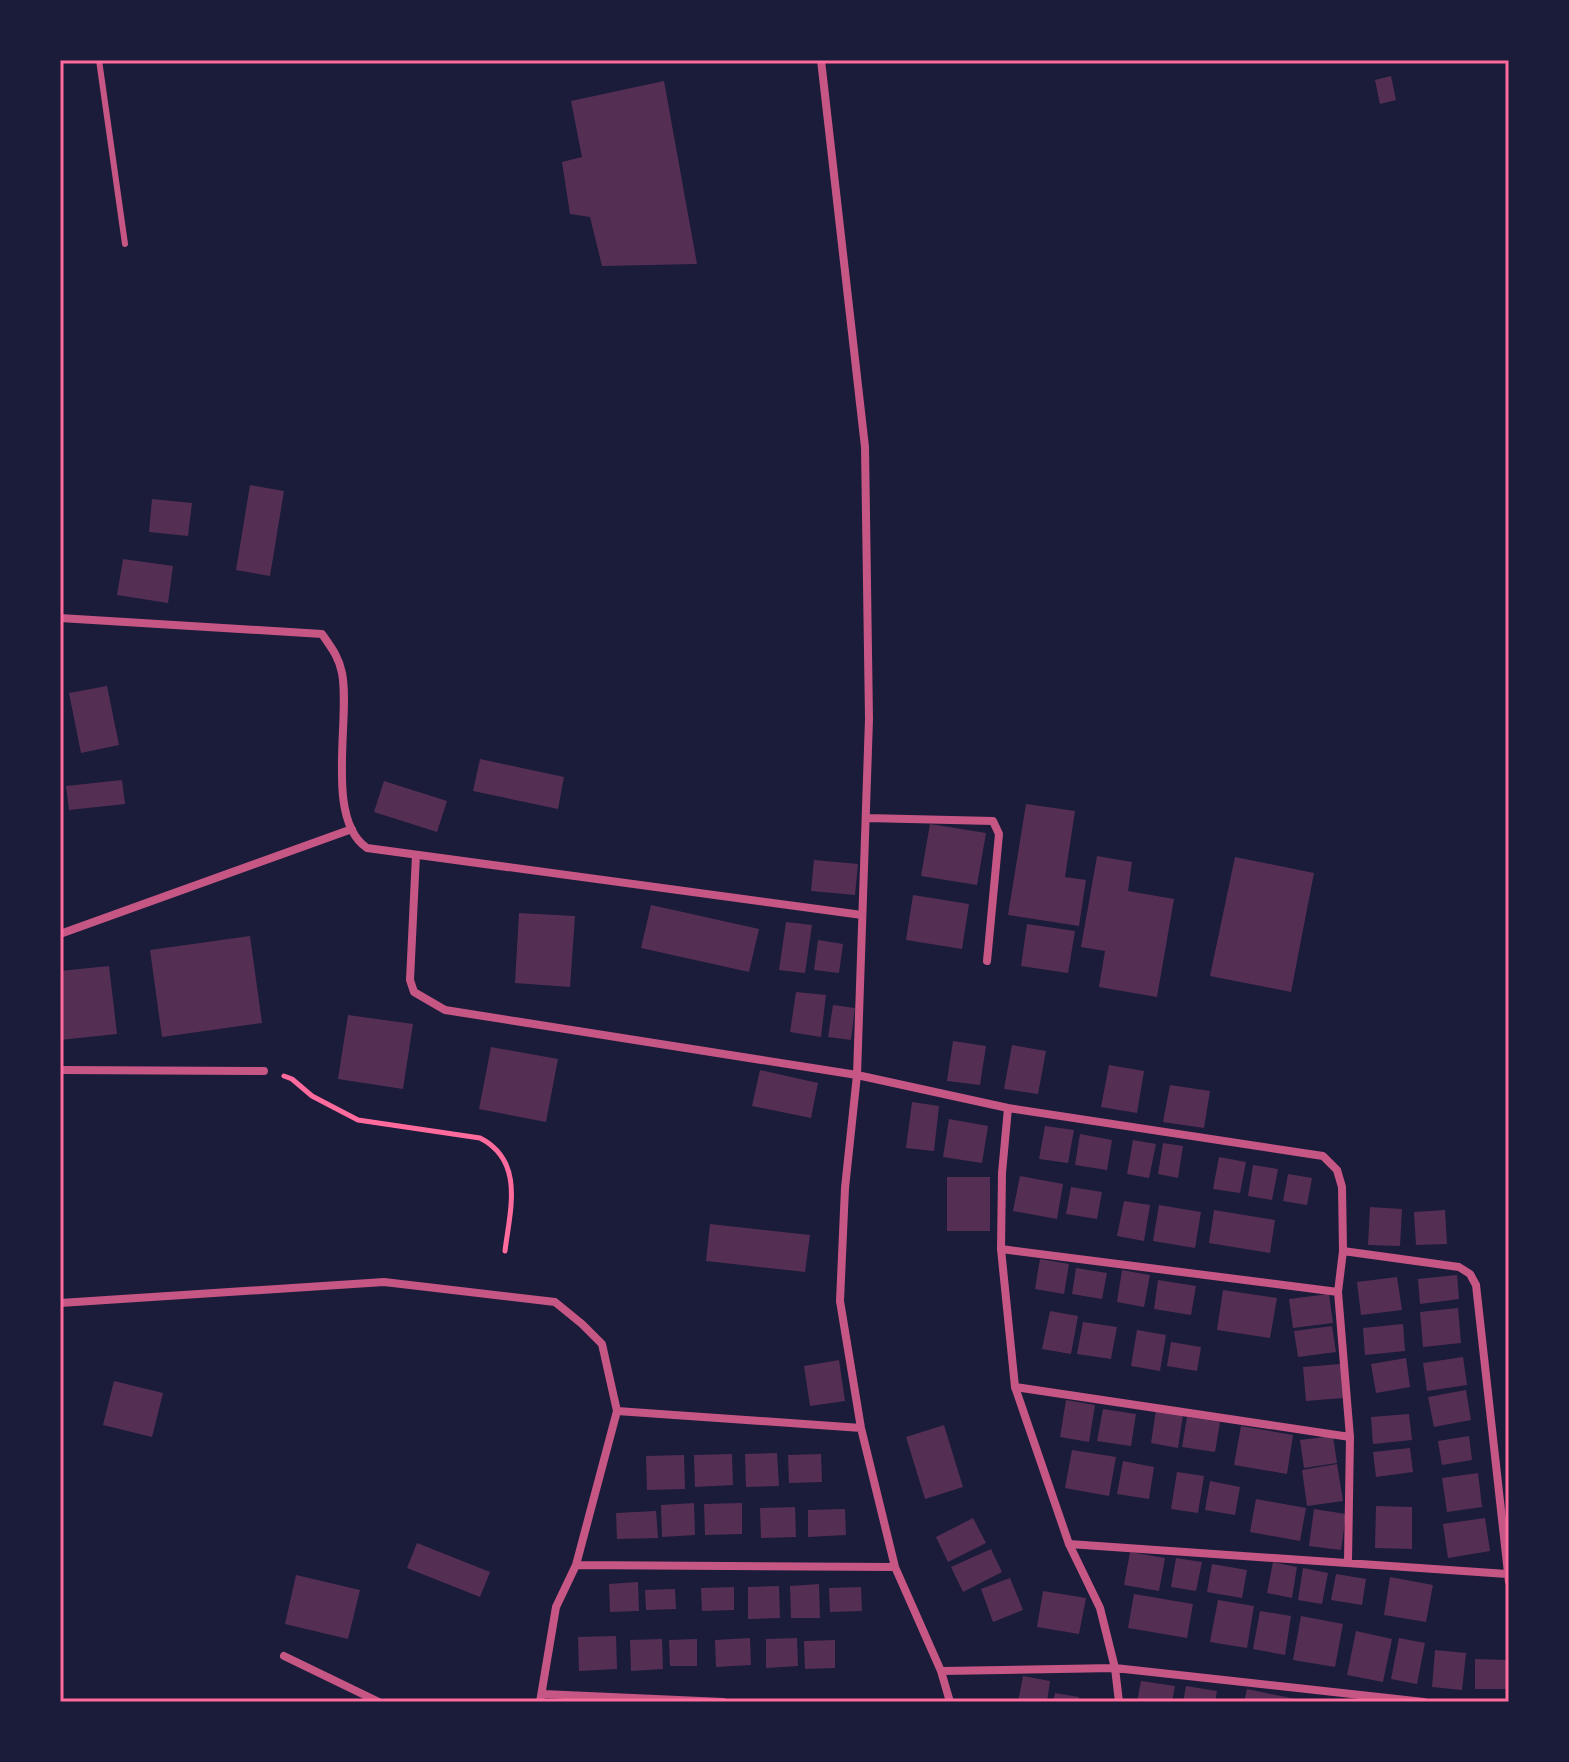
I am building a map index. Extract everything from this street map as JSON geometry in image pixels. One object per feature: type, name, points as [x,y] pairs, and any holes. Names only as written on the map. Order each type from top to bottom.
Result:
[{"type":"street","points":[[821,60],[865,447],[869,719],[857,1075],[845,1188],[840,1301],[861,1428],[895,1567],[941,1671],[950,1702]]},
{"type":"street","points":[[60,618],[322,634],[336,652],[342,674],[344,807],[359,842],[367,848],[862,915]]},
{"type":"street","points":[[866,818],[993,821],[999,834],[987,961]]},
{"type":"street","points":[[60,934],[352,829]]},
{"type":"street","points":[[416,855],[410,980],[414,992],[445,1010],[857,1075],[1008,1108],[1323,1156],[1337,1170],[1342,1187],[1343,1251],[1338,1292],[1350,1437],[1348,1561]]},
{"type":"street","points":[[60,1070],[264,1071]]},
{"type":"street","points":[[1008,1108],[1002,1173],[1001,1249],[1015,1387],[1069,1544],[1100,1608],[1115,1668],[1119,1702]]},
{"type":"street","points":[[1001,1249],[1338,1292]]},
{"type":"street","points":[[1069,1544],[1348,1561],[1508,1578],[1476,1285],[1470,1274],[1459,1267],[1343,1251]]},
{"type":"street","points":[[60,1303],[384,1282],[555,1302],[602,1344],[617,1411],[576,1565],[556,1607],[542,1698],[723,1702]]},
{"type":"street","points":[[1015,1387],[1350,1437]]},
{"type":"street","points":[[617,1411],[861,1428]]},
{"type":"street","points":[[576,1565],[895,1567]]},
{"type":"street","points":[[284,1656],[379,1702]]},
{"type":"street","points":[[941,1671],[1115,1668],[1424,1702]]},
{"type":"lane","points":[[99,60],[125,244]]},
{"type":"path","points":[[264,1071],[292,1079],[312,1096],[358,1120],[480,1138],[494,1145],[505,1158],[511,1180],[505,1251]]},
{"type":"building","points":[[1391,76],[1396,100],[1380,104],[1375,80]]},
{"type":"building","points":[[664,81],[697,264],[602,266],[590,217],[570,214],[562,162],[582,157],[571,101]]},
{"type":"building","points":[[250,485],[284,491],[270,576],[236,570]]},
{"type":"building","points":[[152,499],[192,503],[188,536],[149,532]]},
{"type":"building","points":[[123,559],[173,566],[168,603],[117,595]]},
{"type":"building","points":[[107,686],[119,745],[81,753],[69,693]]},
{"type":"building","points":[[480,759],[564,777],[558,809],[473,791]]},
{"type":"building","points":[[122,780],[125,804],[69,810],[66,786]]},
{"type":"building","points":[[384,781],[447,801],[437,832],[374,812]]},
{"type":"building","points":[[1026,804],[1075,811],[1065,877],[1086,880],[1079,926],[1008,915]]},
{"type":"building","points":[[930,824],[986,833],[977,885],[921,876]]},
{"type":"building","points":[[1097,856],[1132,862],[1128,891],[1174,899],[1157,997],[1099,987],[1105,951],[1081,947]]},
{"type":"building","points":[[1235,857],[1314,873],[1291,992],[1210,976]]},
{"type":"building","points":[[814,860],[858,864],[855,895],[811,891]]},
{"type":"building","points":[[913,895],[969,904],[962,949],[906,940]]},
{"type":"building","points":[[651,905],[759,929],[749,972],[641,948]]},
{"type":"building","points":[[519,913],[575,916],[570,987],[515,983]]},
{"type":"building","points":[[786,922],[812,925],[805,973],[779,970]]},
{"type":"building","points":[[1027,924],[1075,931],[1068,973],[1021,966]]},
{"type":"building","points":[[250,936],[262,1023],[162,1037],[150,950]]},
{"type":"building","points":[[818,940],[843,944],[839,973],[814,970]]},
{"type":"building","points":[[109,966],[117,1034],[60,1040],[60,971]]},
{"type":"building","points":[[796,992],[826,995],[821,1037],[790,1032]]},
{"type":"building","points":[[833,1005],[855,1008],[851,1040],[828,1037]]},
{"type":"building","points":[[348,1015],[413,1024],[403,1089],[338,1079]]},
{"type":"building","points":[[953,1041],[986,1046],[980,1085],[947,1081]]},
{"type":"building","points":[[1012,1045],[1046,1051],[1038,1094],[1004,1089]]},
{"type":"building","points":[[491,1047],[558,1059],[546,1122],[479,1109]]},
{"type":"building","points":[[1109,1065],[1144,1071],[1137,1113],[1101,1107]]},
{"type":"building","points":[[760,1070],[818,1083],[811,1118],[752,1106]]},
{"type":"building","points":[[1170,1085],[1210,1091],[1204,1128],[1163,1122]]},
{"type":"building","points":[[912,1102],[939,1106],[934,1151],[906,1148]]},
{"type":"building","points":[[949,1119],[988,1126],[982,1163],[943,1157]]},
{"type":"building","points":[[1045,1126],[1074,1130],[1068,1163],[1039,1159]]},
{"type":"building","points":[[1080,1134],[1112,1140],[1107,1170],[1075,1165]]},
{"type":"building","points":[[1133,1140],[1156,1144],[1149,1178],[1127,1174]]},
{"type":"building","points":[[1163,1143],[1183,1146],[1178,1178],[1158,1174]]},
{"type":"building","points":[[1219,1157],[1246,1162],[1240,1193],[1213,1189]]},
{"type":"building","points":[[1253,1165],[1278,1169],[1272,1200],[1248,1196]]},
{"type":"building","points":[[1288,1174],[1312,1178],[1307,1205],[1283,1201]]},
{"type":"building","points":[[1020,1176],[1063,1184],[1057,1219],[1013,1211]]},
{"type":"building","points":[[947,1177],[990,1177],[990,1231],[947,1231]]},
{"type":"building","points":[[1071,1187],[1102,1192],[1097,1219],[1066,1214]]},
{"type":"building","points":[[1124,1201],[1150,1205],[1144,1241],[1117,1236]]},
{"type":"building","points":[[1159,1205],[1201,1212],[1195,1248],[1153,1241]]},
{"type":"building","points":[[1370,1207],[1402,1209],[1400,1246],[1368,1245]]},
{"type":"building","points":[[1214,1210],[1275,1220],[1270,1253],[1209,1243]]},
{"type":"building","points":[[1445,1210],[1447,1244],[1416,1245],[1414,1212]]},
{"type":"building","points":[[710,1224],[810,1235],[805,1272],[706,1261]]},
{"type":"building","points":[[1040,1259],[1069,1264],[1064,1294],[1035,1289]]},
{"type":"building","points":[[1076,1268],[1107,1273],[1102,1299],[1072,1294]]},
{"type":"building","points":[[1122,1270],[1150,1275],[1144,1307],[1117,1302]]},
{"type":"building","points":[[1457,1275],[1459,1299],[1420,1304],[1418,1279]]},
{"type":"building","points":[[1397,1277],[1402,1310],[1361,1315],[1357,1282]]},
{"type":"building","points":[[1158,1280],[1196,1286],[1191,1315],[1154,1309]]},
{"type":"building","points":[[1223,1290],[1277,1298],[1270,1338],[1217,1330]]},
{"type":"building","points":[[1329,1294],[1333,1323],[1293,1328],[1289,1299]]},
{"type":"building","points":[[1458,1308],[1461,1343],[1423,1347],[1420,1312]]},
{"type":"building","points":[[1050,1311],[1078,1316],[1071,1354],[1042,1349]]},
{"type":"building","points":[[1083,1322],[1117,1327],[1111,1359],[1077,1354]]},
{"type":"building","points":[[1403,1324],[1405,1351],[1365,1355],[1363,1328]]},
{"type":"building","points":[[1332,1326],[1336,1352],[1298,1357],[1294,1331]]},
{"type":"building","points":[[1137,1330],[1166,1335],[1160,1371],[1131,1366]]},
{"type":"building","points":[[1171,1342],[1201,1347],[1197,1371],[1167,1366]]},
{"type":"building","points":[[1463,1357],[1467,1385],[1427,1391],[1423,1363]]},
{"type":"building","points":[[1406,1358],[1410,1387],[1376,1393],[1371,1364]]},
{"type":"building","points":[[839,1360],[845,1401],[810,1406],[804,1366]]},
{"type":"building","points":[[1341,1364],[1343,1398],[1306,1401],[1303,1367]]},
{"type":"building","points":[[114,1381],[163,1393],[152,1437],[103,1425]]},
{"type":"building","points":[[1466,1390],[1471,1420],[1434,1427],[1428,1397]]},
{"type":"building","points":[[1066,1400],[1095,1405],[1089,1442],[1060,1437]]},
{"type":"building","points":[[1103,1409],[1136,1414],[1131,1446],[1097,1441]]},
{"type":"building","points":[[1156,1410],[1183,1415],[1178,1448],[1151,1443]]},
{"type":"building","points":[[1409,1414],[1412,1440],[1373,1444],[1371,1417]]},
{"type":"building","points":[[1187,1417],[1220,1422],[1215,1452],[1182,1447]]},
{"type":"building","points":[[944,1425],[963,1487],[925,1499],[906,1437]]},
{"type":"building","points":[[1241,1426],[1293,1435],[1287,1474],[1234,1465]]},
{"type":"building","points":[[1333,1436],[1337,1463],[1304,1468],[1300,1440]]},
{"type":"building","points":[[1469,1436],[1472,1460],[1442,1465],[1438,1441]]},
{"type":"building","points":[[1410,1448],[1413,1472],[1376,1477],[1373,1452]]},
{"type":"building","points":[[1072,1450],[1116,1457],[1109,1496],[1065,1488]]},
{"type":"building","points":[[777,1453],[779,1486],[746,1487],[745,1454]]},
{"type":"building","points":[[732,1454],[733,1485],[695,1487],[694,1455]]},
{"type":"building","points":[[821,1454],[822,1482],[789,1483],[788,1455]]},
{"type":"building","points":[[684,1455],[685,1489],[647,1490],[646,1456]]},
{"type":"building","points":[[1123,1461],[1154,1467],[1149,1499],[1117,1494]]},
{"type":"building","points":[[1337,1464],[1343,1501],[1307,1506],[1302,1470]]},
{"type":"building","points":[[1177,1472],[1204,1476],[1198,1513],[1171,1509]]},
{"type":"building","points":[[1478,1473],[1482,1507],[1447,1512],[1442,1478]]},
{"type":"building","points":[[1210,1481],[1240,1487],[1235,1515],[1205,1510]]},
{"type":"building","points":[[1256,1499],[1306,1508],[1300,1541],[1250,1532]]},
{"type":"building","points":[[694,1503],[695,1535],[662,1537],[661,1505]]},
{"type":"building","points":[[742,1503],[742,1534],[705,1535],[704,1504]]},
{"type":"building","points":[[1376,1506],[1412,1507],[1412,1549],[1375,1548]]},
{"type":"building","points":[[795,1507],[796,1537],[761,1538],[760,1508]]},
{"type":"building","points":[[845,1509],[846,1535],[808,1537],[808,1510]]},
{"type":"building","points":[[1314,1509],[1346,1514],[1341,1550],[1309,1546]]},
{"type":"building","points":[[656,1511],[658,1538],[617,1539],[616,1513]]},
{"type":"building","points":[[973,1518],[986,1543],[948,1562],[936,1537]]},
{"type":"building","points":[[1485,1518],[1490,1551],[1448,1558],[1443,1524]]},
{"type":"building","points":[[417,1543],[490,1572],[480,1597],[407,1568]]},
{"type":"building","points":[[991,1549],[1002,1572],[963,1592],[951,1567]]},
{"type":"building","points":[[1130,1552],[1165,1558],[1159,1591],[1124,1585]]},
{"type":"building","points":[[1176,1558],[1202,1562],[1196,1591],[1171,1587]]},
{"type":"building","points":[[1273,1562],[1297,1567],[1292,1598],[1267,1593]]},
{"type":"building","points":[[1212,1564],[1247,1570],[1242,1598],[1207,1592]]},
{"type":"building","points":[[1303,1568],[1328,1573],[1322,1604],[1298,1600]]},
{"type":"building","points":[[1336,1574],[1366,1579],[1362,1605],[1331,1600]]},
{"type":"building","points":[[296,1575],[360,1590],[348,1639],[285,1624]]},
{"type":"building","points":[[1390,1577],[1433,1585],[1426,1622],[1384,1615]]},
{"type":"building","points":[[1010,1578],[1023,1610],[993,1622],[981,1589]]},
{"type":"building","points":[[638,1582],[639,1611],[610,1612],[609,1584]]},
{"type":"building","points":[[819,1584],[820,1618],[791,1618],[790,1586]]},
{"type":"building","points":[[779,1586],[780,1618],[748,1619],[748,1587]]},
{"type":"building","points":[[734,1587],[734,1610],[702,1611],[701,1588]]},
{"type":"building","points":[[861,1587],[862,1611],[830,1612],[829,1588]]},
{"type":"building","points":[[675,1589],[676,1609],[646,1610],[645,1590]]},
{"type":"building","points":[[1043,1591],[1086,1598],[1079,1634],[1037,1627]]},
{"type":"building","points":[[1134,1594],[1193,1604],[1187,1638],[1128,1628]]},
{"type":"building","points":[[1218,1600],[1254,1606],[1247,1648],[1210,1642]]},
{"type":"building","points":[[1260,1611],[1291,1616],[1285,1655],[1253,1649]]},
{"type":"building","points":[[1301,1616],[1343,1624],[1335,1667],[1293,1660]]},
{"type":"building","points":[[1356,1631],[1392,1639],[1383,1682],[1347,1675]]},
{"type":"building","points":[[616,1636],[617,1669],[579,1671],[578,1637]]},
{"type":"building","points":[[750,1638],[751,1665],[716,1667],[715,1640]]},
{"type":"building","points":[[797,1638],[798,1666],[766,1668],[766,1639]]},
{"type":"building","points":[[1399,1638],[1425,1643],[1417,1684],[1391,1679]]},
{"type":"building","points":[[662,1639],[663,1669],[631,1671],[630,1640]]},
{"type":"building","points":[[697,1639],[697,1666],[670,1666],[669,1640]]},
{"type":"building","points":[[835,1640],[835,1668],[805,1669],[804,1641]]},
{"type":"building","points":[[1435,1650],[1466,1653],[1462,1690],[1432,1687]]},
{"type":"building","points":[[1475,1659],[1509,1660],[1509,1689],[1475,1689]]},
{"type":"building","points":[[1023,1676],[1050,1681],[1047,1702],[1018,1702]]},
{"type":"building","points":[[1141,1681],[1175,1686],[1172,1702],[1137,1702]]},
{"type":"building","points":[[1186,1686],[1217,1691],[1215,1702],[1183,1702]]},
{"type":"building","points":[[1247,1689],[1305,1701],[1305,1702],[1244,1702]]},
{"type":"building","points":[[1055,1693],[1079,1697],[1078,1702],[1053,1702]]}]
